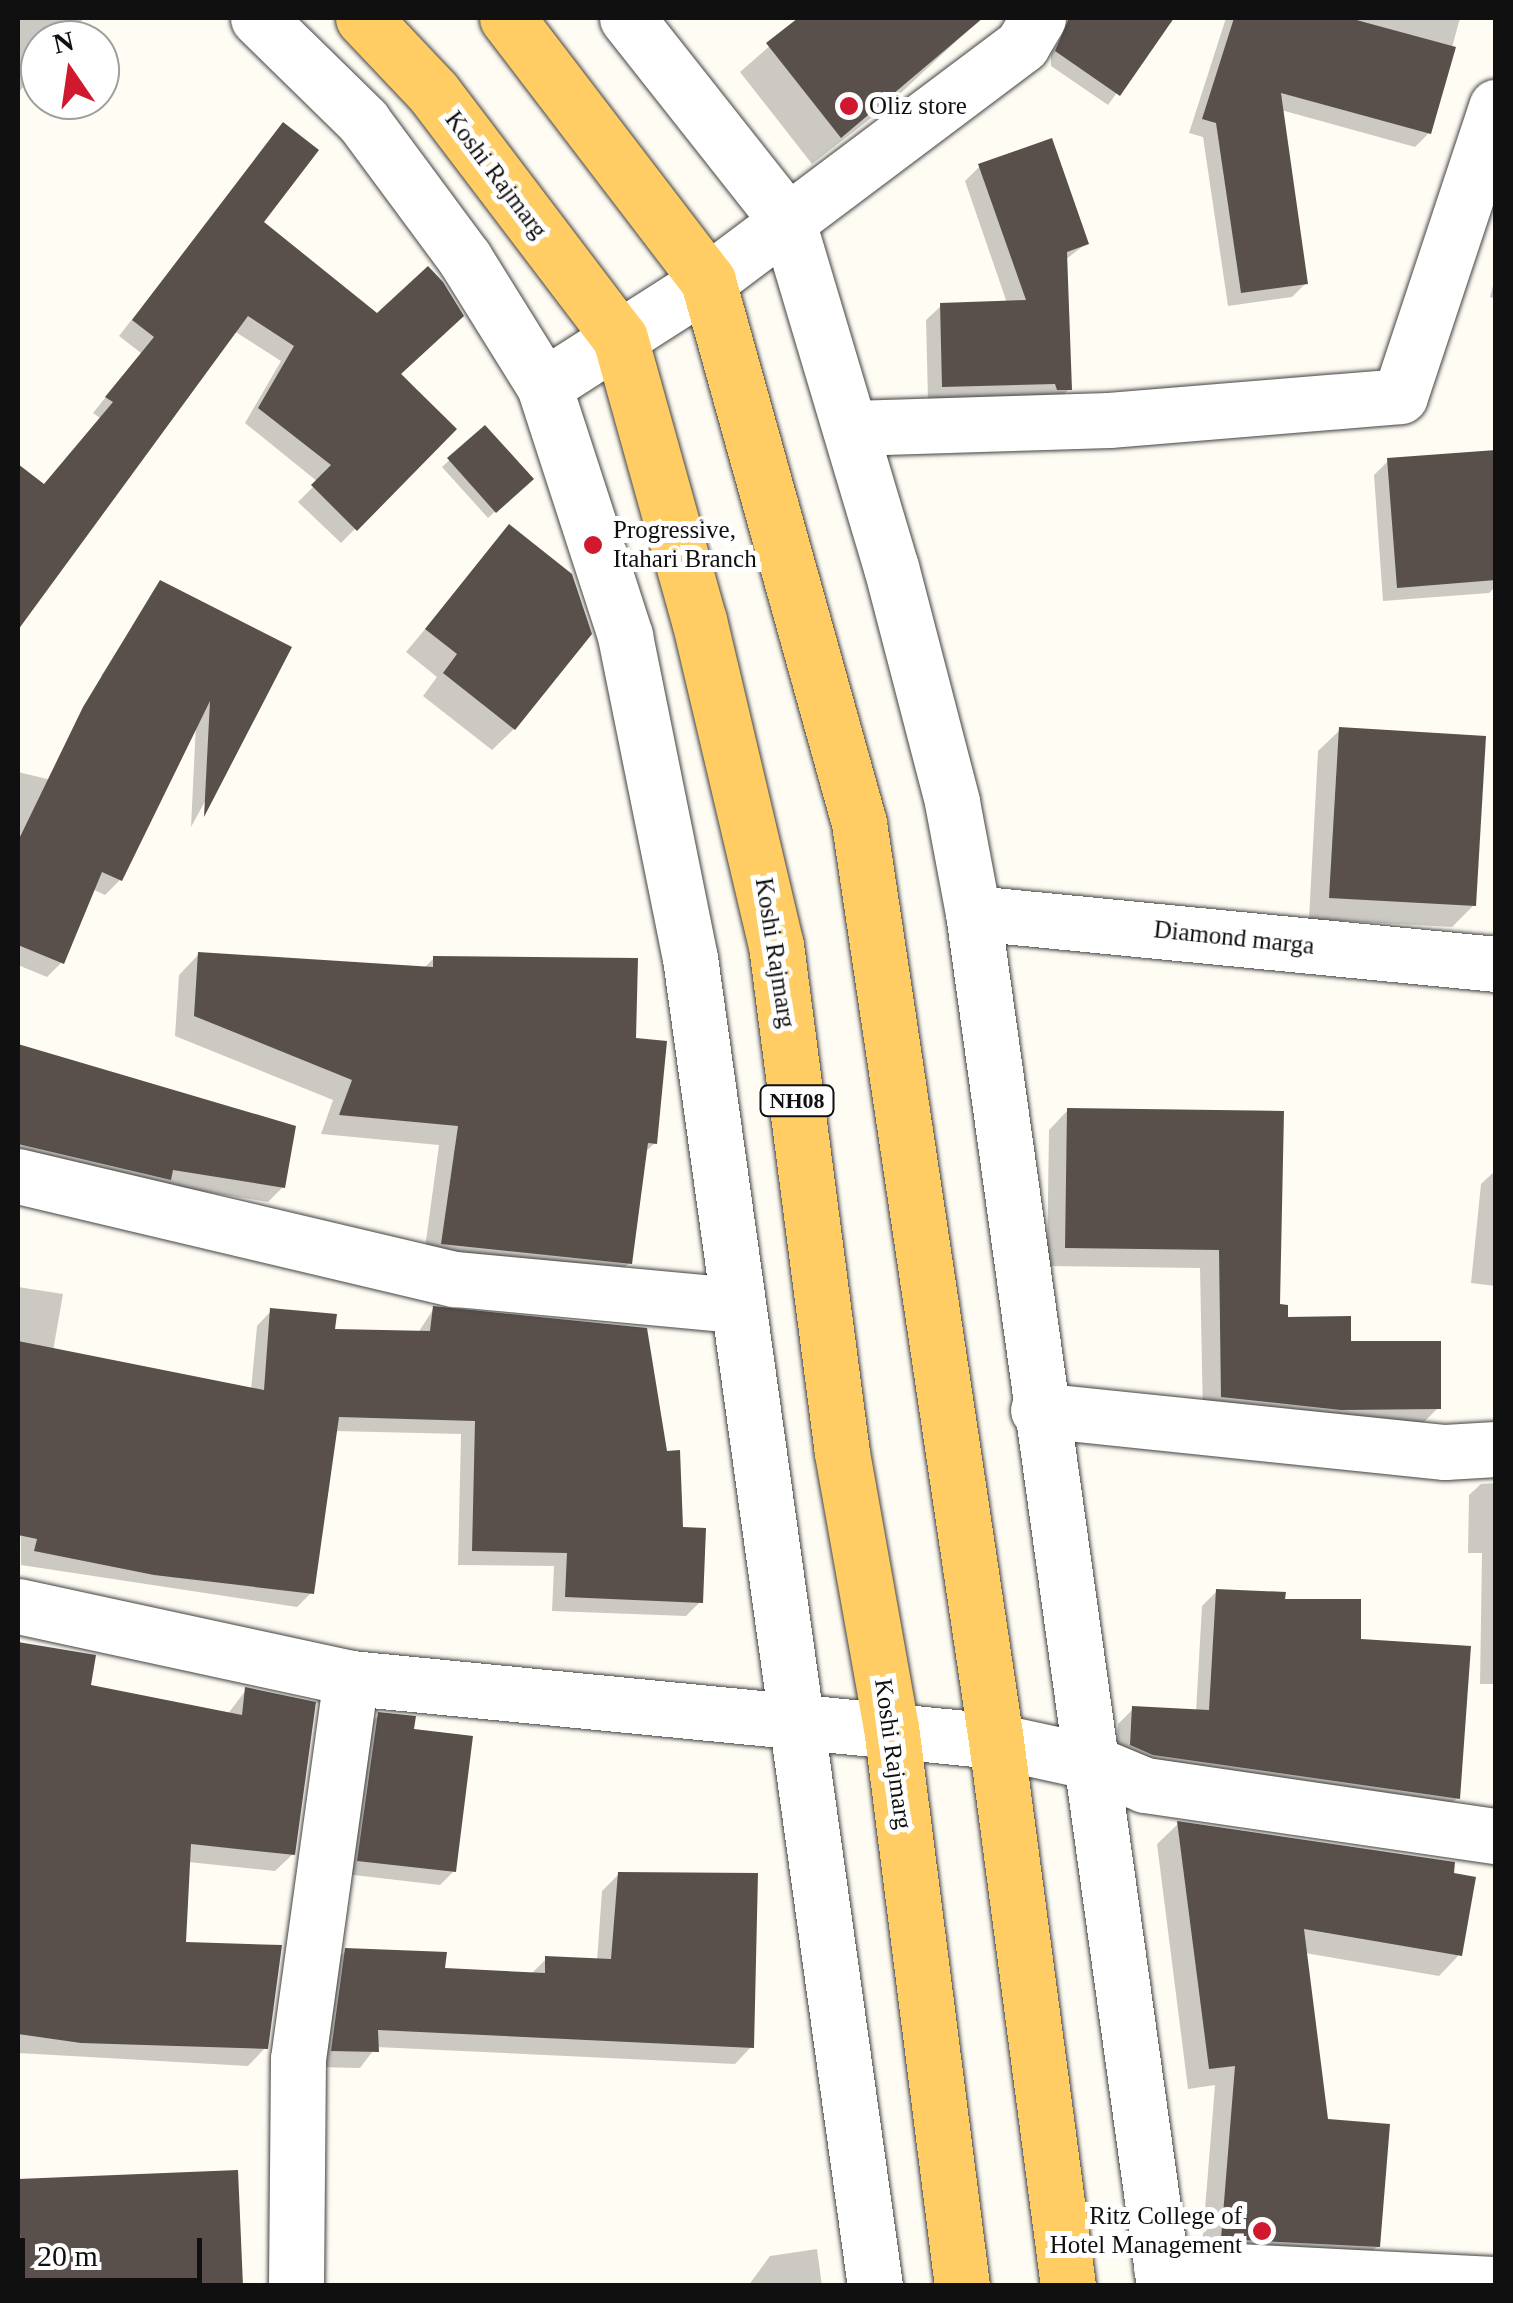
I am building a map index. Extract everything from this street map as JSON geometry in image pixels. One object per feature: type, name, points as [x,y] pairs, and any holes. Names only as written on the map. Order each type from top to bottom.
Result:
[{"type":"main road","name":"Koshi Rajmarg","points":[[363,18],[433,92],[620,338],[743,789],[776,945],[842,1453],[891,1727],[962,2286]]},
{"type":"main road","points":[[507,18],[708,281],[799,593],[869,876],[946,1438],[996,1740],[1068,2286]]},
{"type":"street","points":[[258,18],[363,122],[465,259],[544,386],[625,636],[690,958],[875,2286]]},
{"type":"street","points":[[627,18],[788,222],[852,428],[948,786],[973,913],[1038,1410],[1163,2276],[1496,2284]]},
{"type":"street","points":[[544,386],[708,281],[788,222],[1022,44],[1038,18]]},
{"type":"street","points":[[852,428],[1109,420],[1400,396],[1496,107]]},
{"type":"street","name":"Diamond marga","points":[[973,913],[1496,964]]},
{"type":"street","points":[[18,1176],[455,1279],[736,1305]]},
{"type":"street","points":[[1038,1410],[1444,1452],[1496,1449]]},
{"type":"street","points":[[18,1606],[351,1678],[996,1740],[1087,1761],[1145,1785],[1496,1836]]},
{"type":"street","points":[[296,2286],[298,2059],[351,1678]]},
{"type":"building","name":"Oliz store","points":[[798,18],[983,18],[841,138],[766,43]]},
{"type":"building","points":[[1069,18],[1174,18],[1120,96],[1055,51]]},
{"type":"building","points":[[1234,18],[1349,18],[1456,47],[1431,134],[1281,93],[1308,284],[1241,293],[1216,123],[1202,119]]},
{"type":"building","points":[[283,122],[319,150],[264,222],[377,313],[428,266],[443,282],[464,316],[401,374],[457,429],[357,531],[311,485],[331,465],[258,408],[294,346],[248,316],[18,630],[18,464],[44,484],[113,402],[105,397],[154,337],[132,320]]},
{"type":"building","points":[[1052,138],[1089,244],[1067,252],[1072,390],[1057,390],[1055,384],[942,387],[940,303],[1026,300],[978,164]]},
{"type":"building","points":[[485,425],[534,479],[496,513],[447,458]]},
{"type":"building","points":[[1496,450],[1496,580],[1397,588],[1387,458]]},
{"type":"building","points":[[509,524],[572,574],[592,634],[515,730],[443,673],[457,654],[425,629]]},
{"type":"building","points":[[160,580],[292,647],[204,817],[210,701],[122,881],[102,872],[64,964],[18,945],[18,841],[83,707]]},
{"type":"building","points":[[1339,727],[1486,736],[1476,906],[1329,898]]},
{"type":"building","points":[[198,952],[433,967],[433,956],[638,958],[636,1038],[667,1041],[657,1144],[648,1143],[632,1264],[441,1244],[458,1126],[339,1115],[352,1080],[194,1016]]},
{"type":"building","points":[[18,1044],[296,1126],[285,1188],[173,1170],[171,1180],[18,1144]]},
{"type":"building","points":[[1067,1108],[1284,1111],[1280,1304],[1288,1305],[1288,1317],[1351,1316],[1351,1341],[1441,1341],[1441,1409],[1341,1410],[1221,1397],[1219,1250],[1065,1248]]},
{"type":"building","points":[[433,1306],[647,1328],[667,1451],[680,1450],[683,1527],[706,1528],[703,1603],[565,1597],[567,1553],[472,1551],[475,1421],[339,1417],[314,1594],[154,1575],[34,1551],[37,1539],[18,1535],[18,1341],[264,1390],[270,1308],[337,1314],[335,1329],[430,1331]]},
{"type":"building","points":[[1216,1589],[1286,1592],[1285,1599],[1361,1599],[1361,1639],[1471,1646],[1460,1799],[1153,1755],[1130,1745],[1132,1706],[1209,1710]]},
{"type":"building","points":[[18,1642],[96,1655],[91,1685],[242,1715],[245,1687],[316,1702],[295,1855],[191,1844],[186,1942],[282,1945],[268,2049],[81,2043],[18,2034]]},
{"type":"building","points":[[378,1712],[416,1716],[414,1729],[473,1736],[456,1872],[357,1861]]},
{"type":"building","points":[[1177,1821],[1455,1862],[1454,1873],[1476,1877],[1462,1956],[1304,1929],[1328,2119],[1390,2124],[1380,2247],[1221,2239],[1235,2066],[1209,2069]]},
{"type":"building","points":[[618,1872],[758,1873],[754,2048],[378,2030],[379,2052],[331,2051],[345,1948],[447,1952],[445,1968],[545,1973],[545,1956],[611,1959]]},
{"type":"building","points":[[238,2170],[243,2286],[22,2286],[18,2179]]},
{"type":"place","name":"Oliz store","points":[[849,106]]},
{"type":"place","name":"Progressive, Itahari Branch","points":[[593,545]]},
{"type":"place","name":"Ritz College of Hotel Management","points":[[1262,2231]]}]
